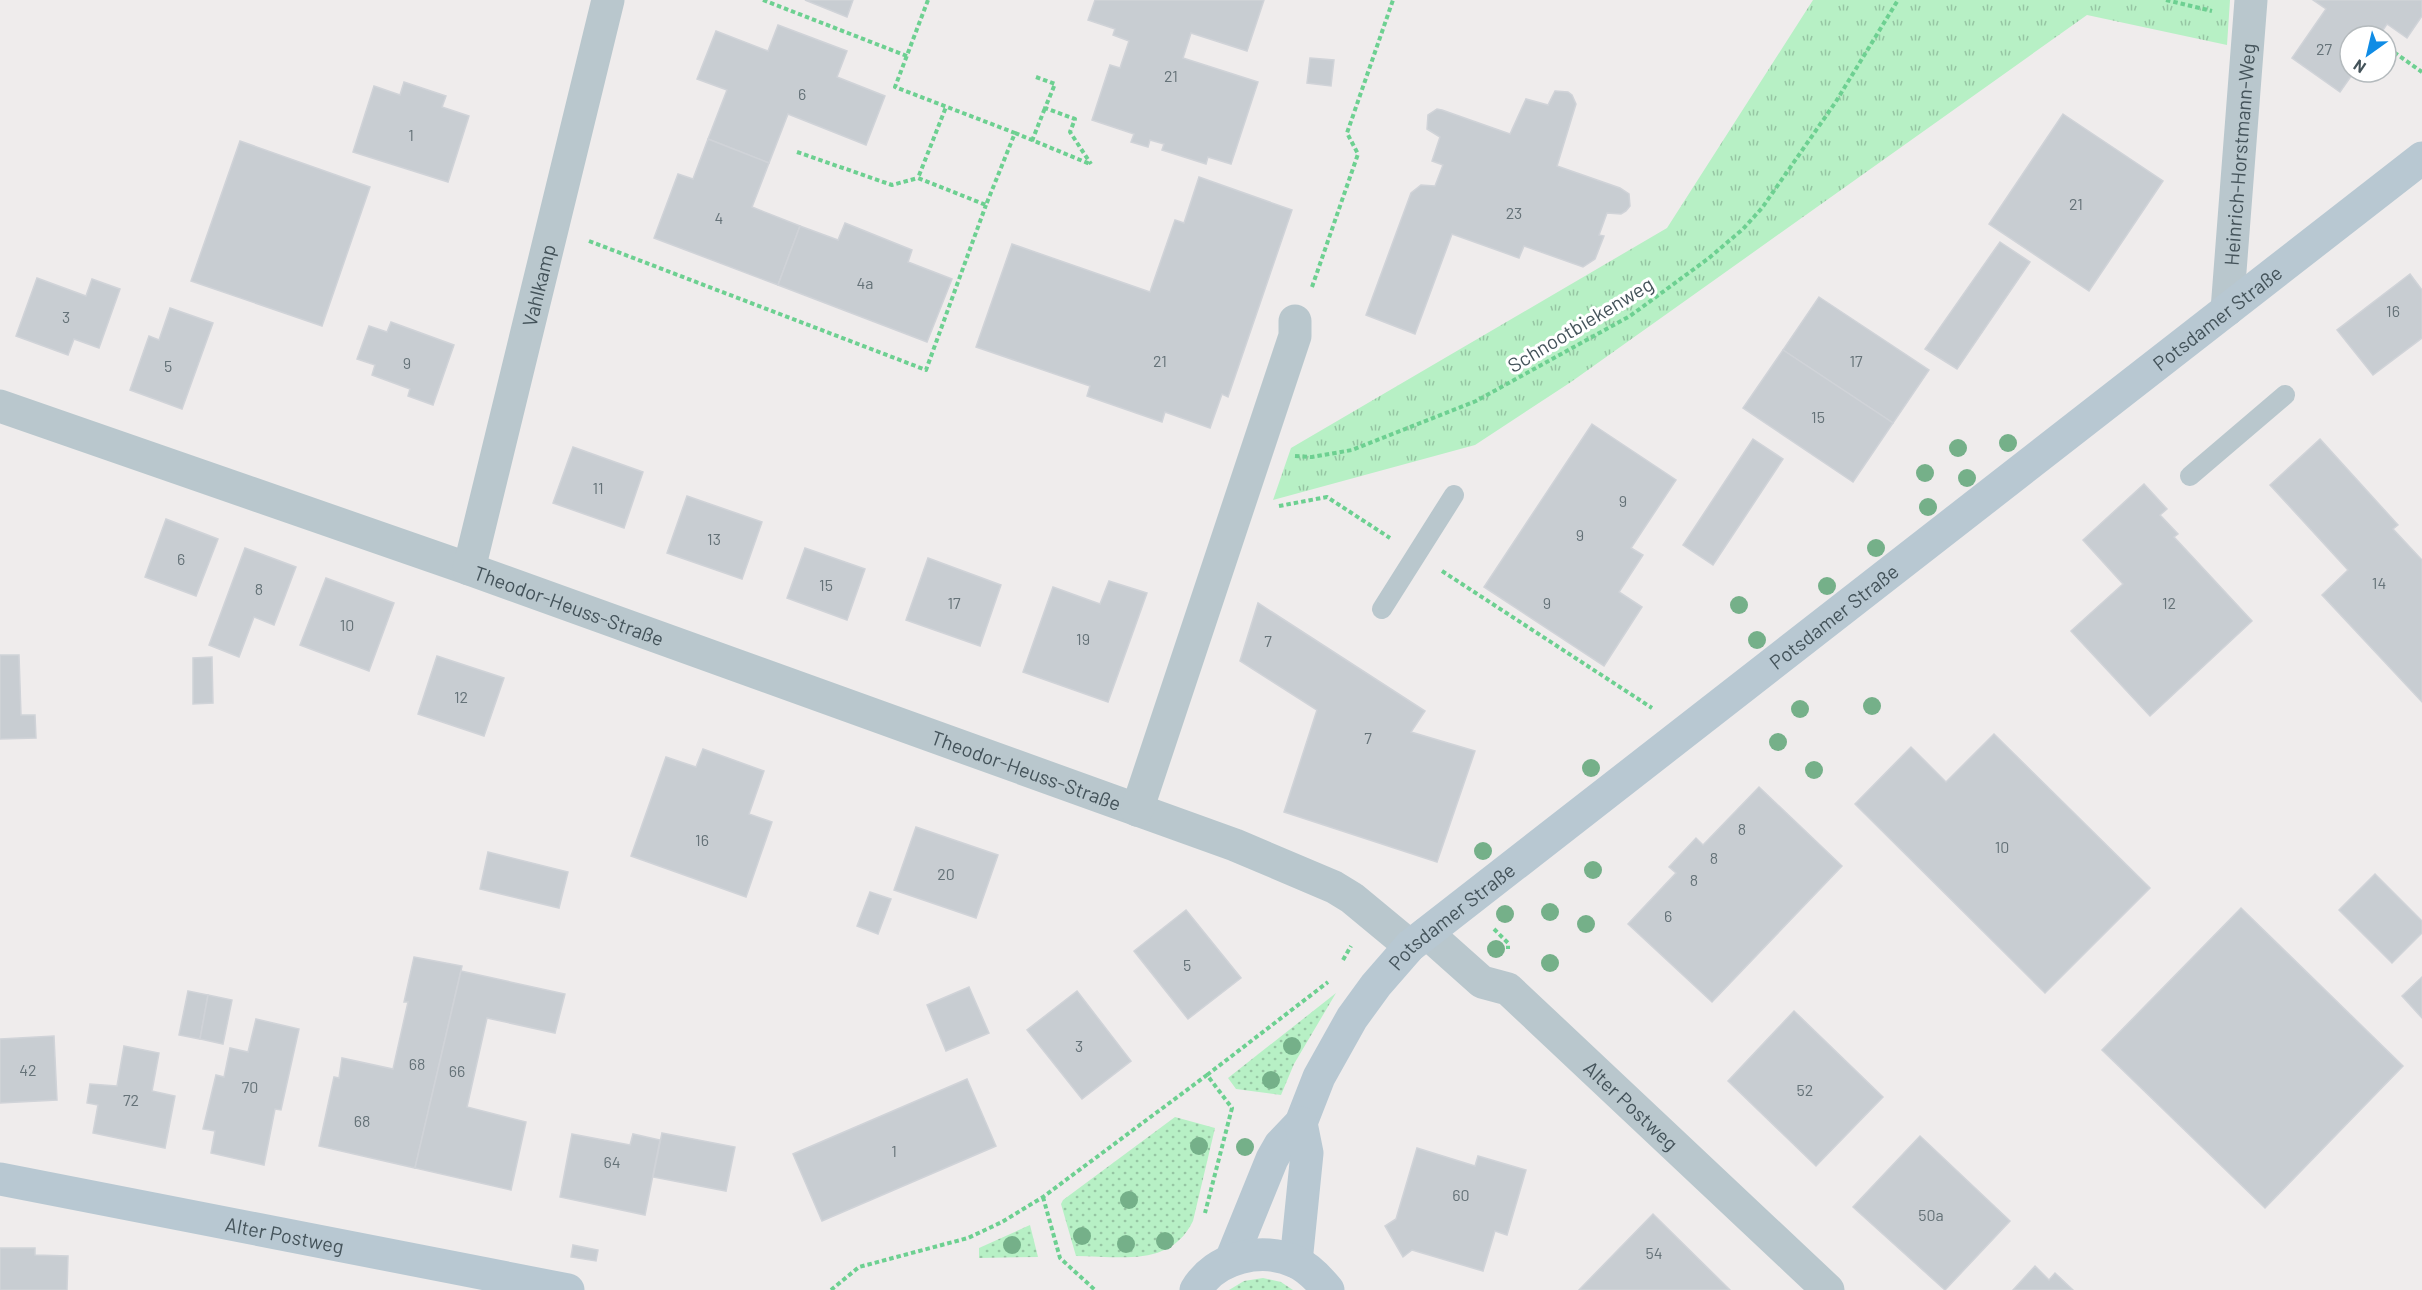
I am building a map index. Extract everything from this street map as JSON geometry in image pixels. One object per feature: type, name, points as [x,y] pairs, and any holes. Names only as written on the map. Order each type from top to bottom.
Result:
[{"type":"street","name":"Vahlkamp","points":[[469,569],[608,0]]},
{"type":"street","name":"Heinrich-Horstmann-Weg","points":[[2227,309],[2250,9]]},
{"type":"street","name":"Potsdamer Straße","points":[[1231,1260],[1272,1159],[1280,1145],[1301,1123],[1319,1077],[1352,1018],[1376,985],[1418,940],[2422,158]]},
{"type":"street","name":"Theodor-Heuss-Straße","points":[[1137,810],[1259,448],[1295,336],[1295,321]]},
{"type":"street","name":"Theodor-Heuss-Straße","points":[[0,406],[469,569],[1235,845],[1334,887],[1418,940]]},
{"type":"street","name":"Alter Postweg","points":[[1418,940],[1482,982],[1508,988],[1827,1290]]},
{"type":"street","points":[[1296,1262],[1307,1153],[1301,1123]]},
{"type":"street","name":"Alter Postweg","points":[[0,1179],[568,1290]]},
{"type":"street","points":[[1196,1290],[1212,1271],[1231,1260],[1250,1255],[1272,1254],[1296,1262],[1315,1275],[1328,1290]]},
{"type":"lane","points":[[2190,476],[2284,395]]},
{"type":"lane","points":[[1382,609],[1454,495]]},
{"type":"path","points":[[763,0],[907,56]]},
{"type":"path","points":[[928,0],[895,87],[1091,164],[1070,132],[1075,119],[1046,108]]},
{"type":"path","points":[[1295,321],[1311,291],[1358,154],[1347,133],[1393,0]]},
{"type":"path","name":"Schnootbiekenweg","points":[[1259,448],[1286,455],[1312,457],[1352,450],[1476,401],[1630,316],[1709,258],[1743,229],[1762,208],[1835,103],[1898,0]]},
{"type":"path","points":[[2166,0],[2250,9]]},
{"type":"path","points":[[2398,55],[2422,72]]},
{"type":"path","points":[[1032,141],[1055,84],[1036,77]]},
{"type":"path","points":[[918,178],[946,106]]},
{"type":"path","points":[[554,228],[926,370],[986,205],[1015,133]]},
{"type":"path","points":[[797,152],[892,185],[918,178],[986,205]]},
{"type":"path","points":[[1237,514],[1327,497],[1652,708]]},
{"type":"path","points":[[831,1290],[859,1267],[968,1238],[1002,1222],[1043,1197],[1332,979]]},
{"type":"path","points":[[1203,1222],[1232,1108],[1207,1075]]},
{"type":"path","points":[[1043,1197],[1060,1258],[1095,1290]]},
{"type":"green space","points":[[1813,0],[2230,0],[2227,45],[2087,15],[1571,382],[1475,445],[1273,500],[1291,448],[1667,228]]},
{"type":"green space","points":[[1336,993],[1294,1064],[1281,1095],[1236,1089],[1228,1078]]},
{"type":"green space","points":[[1175,1117],[1215,1128],[1193,1221],[1183,1236],[1171,1246],[1157,1253],[1142,1256],[1076,1256],[1061,1204],[1063,1200]]},
{"type":"green space","points":[[1030,1225],[1038,1257],[979,1258],[979,1248]]},
{"type":"green space","points":[[1263,1278],[1281,1282],[1293,1290],[1229,1290],[1244,1281]]},
{"type":"building","points":[[805,0],[853,0],[847,17]]},
{"type":"building","points":[[1095,0],[1264,0],[1247,51],[1191,33],[1183,58],[1258,82],[1231,164],[1208,157],[1206,164],[1162,150],[1164,144],[1150,140],[1148,147],[1131,142],[1134,134],[1092,120],[1110,65],[1120,68],[1129,41],[1113,35],[1115,29],[1088,20]]},
{"type":"building","points":[[2313,0],[2422,0],[2422,16],[2407,38],[2398,32],[2398,24],[2338,24],[2338,84],[2346,84],[2340,92],[2292,58],[2326,9]]},
{"type":"building","points":[[778,25],[847,51],[837,77],[885,96],[866,145],[788,114],[769,163],[708,139],[727,90],[697,79],[716,31],[768,51]]},
{"type":"building","points":[[1310,58],[1334,60],[1331,86],[1307,83]]},
{"type":"building","points":[[404,82],[446,96],[442,107],[469,116],[448,182],[353,152],[374,86],[400,95]]},
{"type":"building","points":[[1555,91],[1568,92],[1576,104],[1557,166],[1620,188],[1629,194],[1630,206],[1626,211],[1621,214],[1607,213],[1599,235],[1604,236],[1595,259],[1583,267],[1524,246],[1519,258],[1452,234],[1415,334],[1366,315],[1411,193],[1421,185],[1435,186],[1443,165],[1432,161],[1440,137],[1427,129],[1428,115],[1437,109],[1442,110],[1510,134],[1526,99],[1548,105]]},
{"type":"building","points":[[2063,114],[2163,181],[2089,291],[1989,224]]},
{"type":"building","points":[[708,139],[769,163],[752,207],[800,226],[778,285],[654,238],[678,174],[693,179]]},
{"type":"building","points":[[240,141],[370,187],[322,326],[191,281]]},
{"type":"building","points":[[1199,177],[1292,210],[1228,397],[1222,394],[1210,428],[1165,412],[1162,422],[1087,396],[1090,386],[976,347],[1012,244],[1150,292],[1175,220],[1184,223]]},
{"type":"building","points":[[845,223],[912,250],[908,262],[952,279],[927,342],[778,285],[800,226],[838,240]]},
{"type":"building","points":[[2000,242],[2030,262],[1957,369],[1925,349]]},
{"type":"building","points":[[2410,274],[2422,290],[2422,338],[2373,375],[2337,330]]},
{"type":"building","points":[[37,278],[86,296],[92,279],[120,289],[99,348],[74,339],[68,355],[16,336]]},
{"type":"building","points":[[1819,297],[1929,370],[1893,423],[1783,350]]},
{"type":"building","points":[[170,308],[213,323],[182,409],[130,390],[149,336],[159,340]]},
{"type":"building","points":[[391,322],[454,345],[433,405],[408,396],[410,389],[372,375],[375,365],[357,359],[369,326],[387,332]]},
{"type":"building","points":[[1783,350],[1893,423],[1853,482],[1743,408]]},
{"type":"building","points":[[1592,424],[1676,480],[1631,548],[1643,555],[1619,592],[1642,607],[1604,666],[1484,587]]},
{"type":"building","points":[[1753,439],[1783,459],[1713,565],[1683,545]]},
{"type":"building","points":[[2320,439],[2398,525],[2393,529],[2422,560],[2422,702],[2322,595],[2348,570],[2270,485]]},
{"type":"building","points":[[573,447],[643,472],[624,528],[553,503]]},
{"type":"building","points":[[2144,484],[2167,509],[2160,515],[2178,534],[2174,537],[2252,621],[2150,716],[2071,631],[2123,584],[2083,540]]},
{"type":"building","points":[[687,496],[762,522],[742,579],[667,553]]},
{"type":"building","points":[[166,519],[218,539],[196,596],[145,577]]},
{"type":"building","points":[[245,548],[296,567],[274,625],[254,617],[239,657],[209,645]]},
{"type":"building","points":[[805,548],[865,569],[847,620],[787,598]]},
{"type":"building","points":[[928,558],[1001,585],[980,646],[906,620]]},
{"type":"building","points":[[326,578],[394,603],[369,671],[300,645]]},
{"type":"building","points":[[1109,581],[1147,593],[1108,702],[1023,672],[1053,587],[1100,604]]},
{"type":"building","points":[[1258,603],[1425,711],[1411,732],[1475,751],[1437,862],[1284,812],[1317,710],[1240,661]]},
{"type":"building","points":[[0,655],[19,655],[21,715],[35,715],[36,738],[0,739]]},
{"type":"building","points":[[437,656],[504,678],[484,736],[418,714]]},
{"type":"building","points":[[212,657],[213,703],[193,704],[193,658]]},
{"type":"building","points":[[1994,734],[2150,888],[2045,993],[1855,804],[1911,747],[1946,782]]},
{"type":"building","points":[[703,749],[764,771],[749,814],[772,822],[746,897],[631,856],[666,757],[696,767]]},
{"type":"building","points":[[1759,787],[1842,866],[1712,1002],[1628,924],[1676,873],[1669,867],[1696,838],[1703,845]]},
{"type":"building","points":[[916,827],[998,855],[976,918],[894,890]]},
{"type":"building","points":[[488,852],[568,872],[559,908],[480,889]]},
{"type":"building","points":[[2375,874],[2422,921],[2422,933],[2392,963],[2339,910]]},
{"type":"building","points":[[870,892],[891,899],[878,934],[857,926]]},
{"type":"building","points":[[2241,908],[2403,1066],[2265,1208],[2102,1050]]},
{"type":"building","points":[[1186,910],[1241,978],[1188,1019],[1134,951]]},
{"type":"building","points":[[414,957],[462,966],[415,1168],[319,1146],[334,1077],[339,1078],[342,1058],[393,1069],[408,1002],[404,1002]]},
{"type":"building","points":[[461,971],[565,994],[555,1033],[487,1018],[467,1107],[526,1122],[511,1190],[415,1168]]},
{"type":"building","points":[[2422,977],[2422,1018],[2402,996]]},
{"type":"building","points":[[969,987],[989,1033],[946,1051],[927,1005]]},
{"type":"building","points":[[188,991],[208,995],[200,1039],[179,1035]]},
{"type":"building","points":[[1077,991],[1131,1061],[1082,1099],[1027,1030]]},
{"type":"building","points":[[208,995],[232,1000],[223,1044],[200,1039]]},
{"type":"building","points":[[1794,1011],[1883,1097],[1816,1166],[1728,1081]]},
{"type":"building","points":[[256,1019],[299,1029],[281,1110],[275,1109],[264,1165],[211,1153],[215,1131],[203,1129],[216,1075],[224,1077],[230,1048],[248,1052]]},
{"type":"building","points":[[54,1036],[57,1100],[0,1103],[0,1039]]},
{"type":"building","points":[[124,1046],[159,1053],[152,1091],[175,1096],[165,1148],[93,1133],[98,1105],[87,1103],[90,1084],[117,1086]]},
{"type":"building","points":[[967,1079],[996,1146],[822,1221],[793,1154]]},
{"type":"building","points":[[662,1133],[735,1147],[726,1191],[653,1177]]},
{"type":"building","points":[[572,1134],[630,1145],[633,1134],[660,1140],[645,1215],[560,1197]]},
{"type":"building","points":[[1920,1136],[2010,1221],[1945,1290],[1853,1207]]},
{"type":"building","points":[[1417,1148],[1475,1166],[1478,1156],[1526,1170],[1507,1235],[1495,1231],[1483,1271],[1412,1250],[1403,1257],[1385,1226],[1396,1219]]},
{"type":"building","points":[[1653,1214],[1730,1290],[1579,1290]]},
{"type":"building","points":[[573,1245],[598,1250],[596,1261],[571,1257]]},
{"type":"building","points":[[0,1248],[35,1248],[35,1255],[68,1256],[67,1290],[0,1290]]},
{"type":"building","points":[[2035,1266],[2049,1280],[2055,1273],[2073,1290],[2013,1290]]}]
